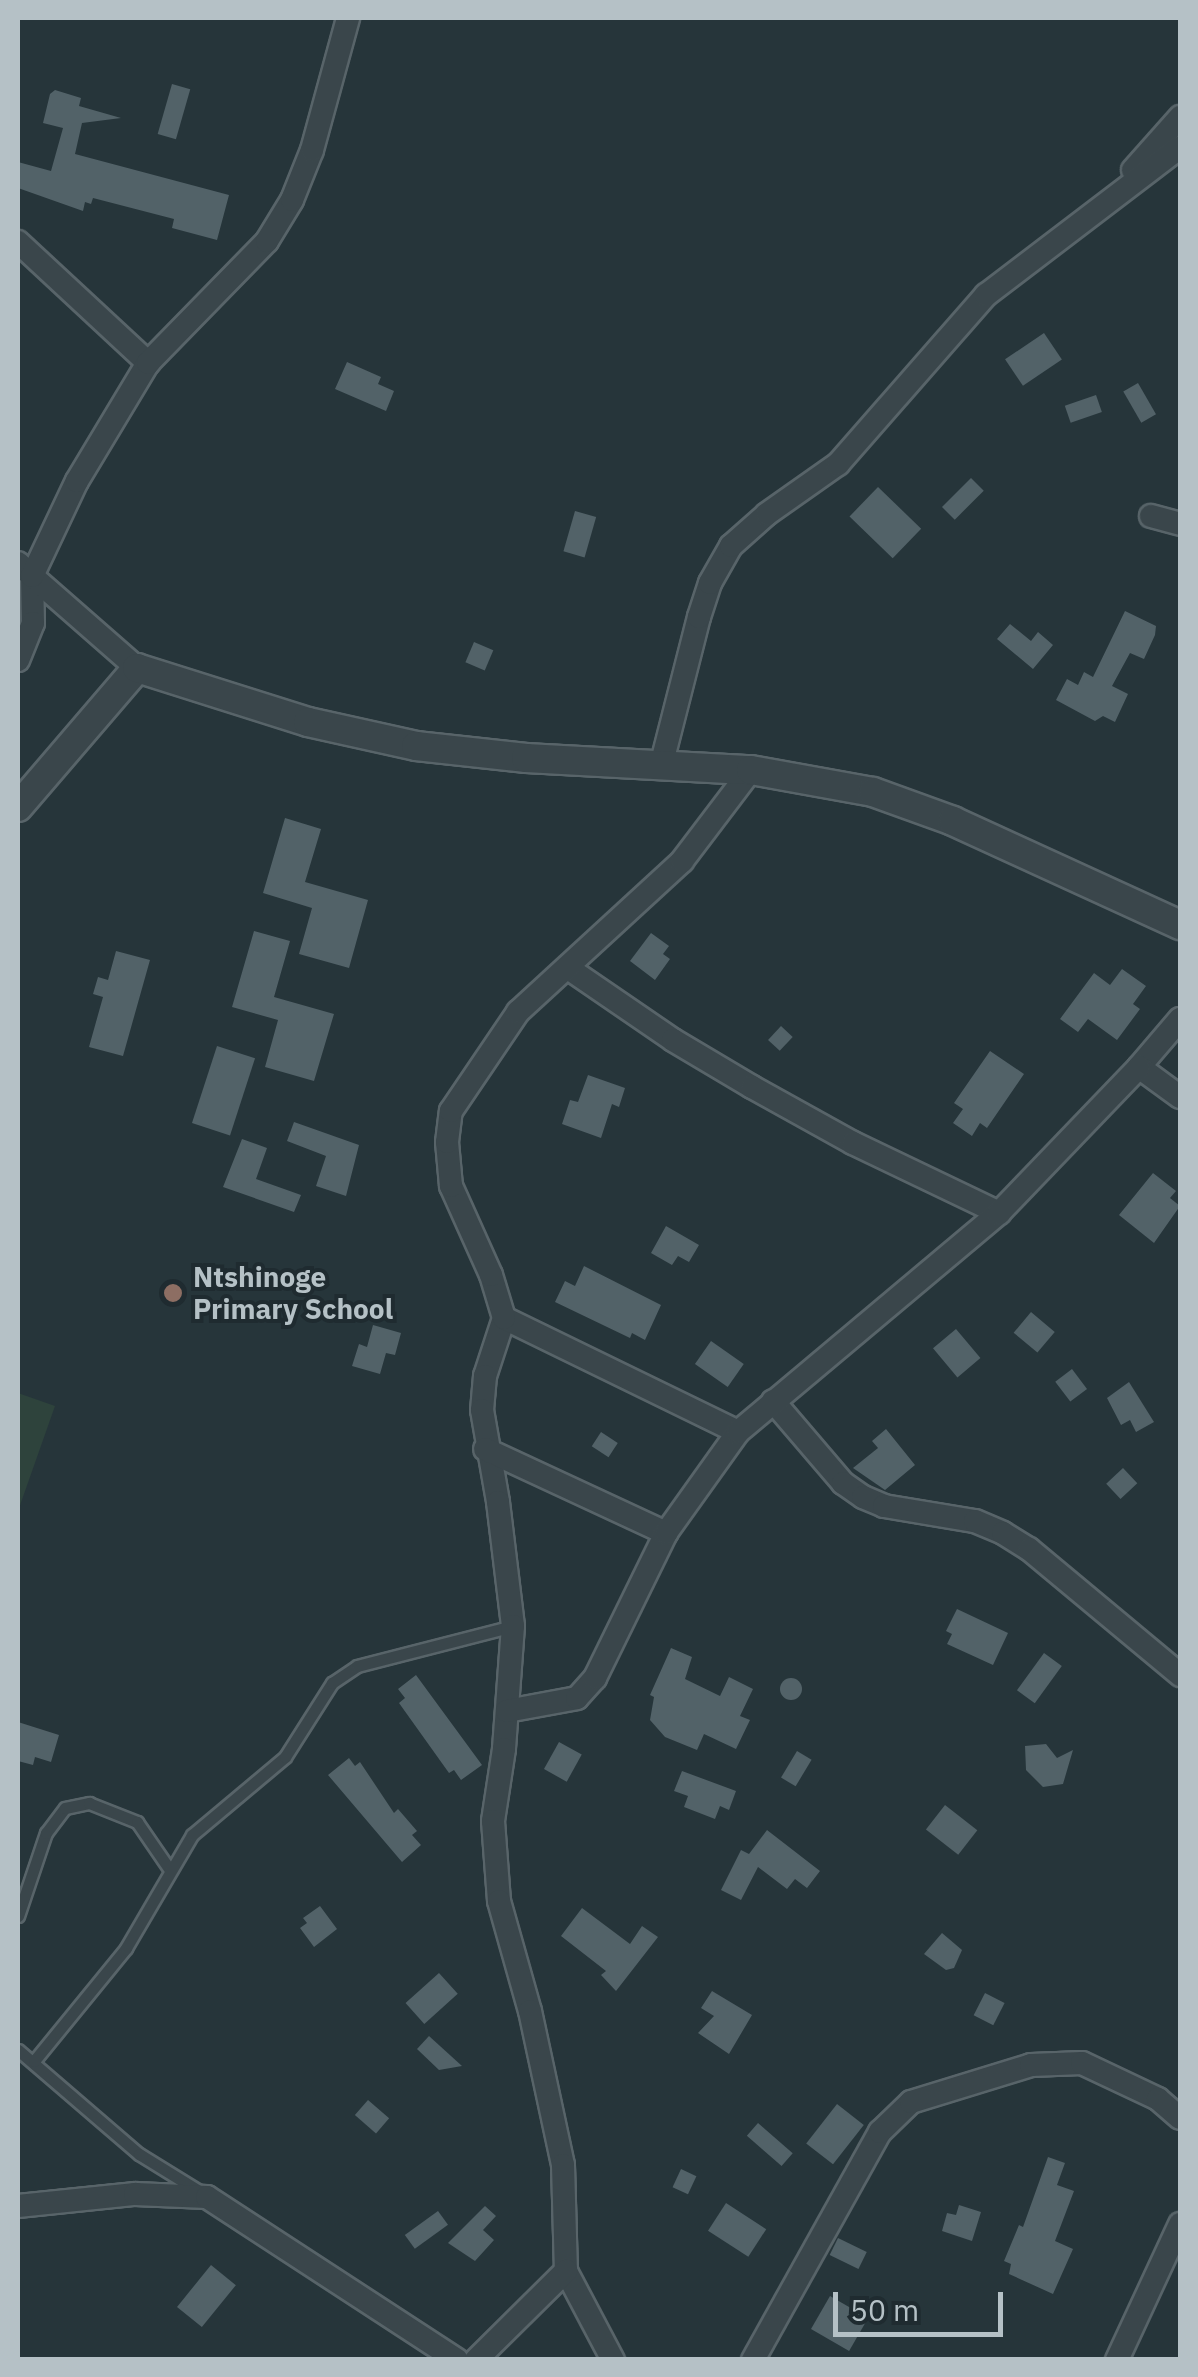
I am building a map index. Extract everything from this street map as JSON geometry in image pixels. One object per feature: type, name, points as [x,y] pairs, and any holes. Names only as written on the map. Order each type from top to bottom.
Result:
[{"type":"street","points":[[18,660],[34,623],[25,569],[148,363],[267,241],[292,200],[312,150],[348,18]]},
{"type":"street","points":[[1104,202],[1180,117]]},
{"type":"street","points":[[661,766],[698,617],[710,583],[731,546],[767,514],[838,464],[986,295],[1180,147]]},
{"type":"street","points":[[18,242],[148,363]]},
{"type":"street","points":[[1151,516],[1180,524]]},
{"type":"street","points":[[25,569],[137,668],[308,722],[416,746],[751,770],[907,802],[1180,925]]},
{"type":"street","points":[[18,807],[137,668]]},
{"type":"street","points":[[613,2360],[566,2271],[564,2165],[530,2011],[499,1900],[493,1821],[507,1711],[512,1626],[498,1502],[485,1450],[485,1376],[504,1318],[491,1276],[451,1186],[447,1142],[451,1111],[518,1012],[682,862],[751,770]]},
{"type":"street","points":[[568,968],[673,1040],[752,1087],[852,1143],[999,1213]]},
{"type":"street","points":[[507,1711],[577,1698],[595,1678],[666,1533],[738,1432],[999,1213],[1180,1019]]},
{"type":"street","points":[[1139,1067],[1180,1097]]},
{"type":"street","points":[[504,1318],[738,1432]]},
{"type":"street","points":[[773,1400],[842,1483],[864,1498],[884,1506],[975,1521],[1003,1534],[1029,1549],[1180,1675]]},
{"type":"street","points":[[485,1450],[666,1533]]},
{"type":"street","points":[[753,2360],[880,2132],[911,2102],[1031,2065],[1082,2063],[1158,2099],[1180,2118]]},
{"type":"street","points":[[18,2206],[136,2194],[208,2196],[457,2360]]},
{"type":"street","points":[[1117,2360],[1180,2224]]},
{"type":"street","points":[[476,2360],[566,2271]]},
{"type":"lane","points":[[34,2061],[126,1948],[192,1835],[223,1804],[269,1774],[285,1757],[321,1696],[356,1666],[512,1626]]},
{"type":"lane","points":[[18,1916],[46,1833],[65,1808],[90,1803],[138,1822],[170,1870]]},
{"type":"lane","points":[[18,2050],[139,2154],[208,2196]]},
{"type":"green space","points":[[18,1393],[55,1406],[18,1511]]},
{"type":"building","points":[[172,84],[190,89],[176,139],[158,134]]},
{"type":"building","points":[[55,90],[81,98],[79,106],[121,118],[82,123],[75,154],[229,195],[217,240],[172,228],[174,219],[93,198],[91,204],[85,202],[83,211],[18,188],[18,162],[51,171],[63,128],[43,123],[50,94]]},
{"type":"building","points":[[1044,333],[1062,360],[1023,386],[1005,359]]},
{"type":"building","points":[[347,362],[381,377],[378,384],[394,391],[386,411],[335,389]]},
{"type":"building","points":[[1138,383],[1156,414],[1141,423],[1123,392]]},
{"type":"building","points":[[1096,395],[1102,412],[1071,423],[1065,406]]},
{"type":"building","points":[[971,478],[984,491],[955,520],[942,507]]},
{"type":"building","points":[[878,487],[921,529],[893,558],[850,516]]},
{"type":"building","points":[[575,511],[596,517],[585,557],[563,551]]},
{"type":"building","points":[[1125,611],[1156,626],[1155,635],[1144,659],[1130,653],[1112,686],[1128,694],[1115,722],[1103,716],[1095,721],[1056,700],[1067,679],[1078,685],[1084,672],[1093,677]]},
{"type":"building","points":[[1010,624],[1031,641],[1038,632],[1053,645],[1033,669],[997,639]]},
{"type":"building","points":[[474,642],[493,650],[485,670],[465,662]]},
{"type":"building","points":[[285,818],[321,829],[305,882],[368,900],[349,968],[299,954],[312,908],[263,893]]},
{"type":"building","points":[[254,931],[290,941],[274,997],[334,1014],[314,1081],[265,1067],[278,1020],[232,1007]]},
{"type":"building","points":[[651,933],[669,946],[663,954],[670,959],[655,980],[630,961]]},
{"type":"building","points":[[116,951],[150,960],[123,1056],[89,1047],[103,997],[93,994],[98,977],[108,980]]},
{"type":"building","points":[[1122,969],[1146,986],[1133,1004],[1140,1009],[1117,1040],[1088,1019],[1078,1032],[1060,1019],[1094,973],[1110,985]]},
{"type":"building","points":[[781,1026],[793,1037],[780,1051],[768,1040]]},
{"type":"building","points":[[217,1046],[255,1058],[230,1135],[192,1123]]},
{"type":"building","points":[[990,1051],[1024,1074],[987,1128],[980,1123],[972,1136],[953,1123],[963,1109],[954,1103]]},
{"type":"building","points":[[588,1075],[625,1088],[619,1107],[612,1104],[601,1138],[562,1124],[570,1100],[578,1102]]},
{"type":"building","points":[[294,1122],[359,1145],[346,1196],[316,1186],[326,1156],[287,1141]]},
{"type":"building","points":[[242,1139],[267,1148],[256,1179],[301,1195],[294,1212],[223,1187]]},
{"type":"building","points":[[1153,1173],[1176,1191],[1170,1198],[1180,1206],[1154,1243],[1119,1215]]},
{"type":"building","points":[[666,1226],[699,1245],[689,1262],[678,1256],[672,1265],[651,1253]]},
{"type":"building","points":[[584,1266],[661,1305],[645,1340],[632,1333],[630,1338],[555,1302],[565,1281],[575,1286]]},
{"type":"building","points":[[1031,1312],[1055,1332],[1037,1353],[1014,1333]]},
{"type":"building","points":[[373,1325],[401,1333],[395,1355],[386,1353],[380,1374],[352,1366],[359,1344],[367,1347]]},
{"type":"building","points":[[956,1329],[980,1358],[957,1377],[933,1348]]},
{"type":"building","points":[[711,1341],[744,1364],[728,1387],[695,1364]]},
{"type":"building","points":[[1072,1369],[1087,1389],[1070,1402],[1055,1382]]},
{"type":"building","points":[[1129,1382],[1154,1422],[1136,1432],[1130,1420],[1121,1425],[1107,1398]]},
{"type":"building","points":[[886,1429],[915,1465],[885,1490],[853,1468],[878,1448],[872,1441]]},
{"type":"building","points":[[601,1432],[618,1443],[609,1457],[592,1446]]},
{"type":"building","points":[[1123,1468],[1137,1483],[1121,1499],[1106,1484]]},
{"type":"building","points":[[957,1609],[1008,1633],[993,1665],[947,1644],[952,1634],[946,1631]]},
{"type":"building","points":[[671,1648],[692,1657],[685,1679],[720,1696],[729,1677],[753,1689],[740,1716],[750,1720],[736,1749],[704,1734],[697,1750],[665,1737],[650,1720],[654,1697],[650,1695]]},
{"type":"building","points":[[1044,1653],[1062,1666],[1035,1703],[1017,1690]]},
{"type":"building","points":[[416,1675],[482,1765],[461,1780],[454,1770],[449,1773],[399,1703],[405,1698],[398,1689]]},
{"type":"building","points":[[787,1678],[795,1678],[802,1689],[795,1700],[787,1700],[780,1693],[780,1685]]},
{"type":"building","points":[[18,1722],[59,1735],[51,1762],[35,1757],[33,1765],[18,1761]]},
{"type":"building","points":[[559,1742],[582,1755],[567,1782],[544,1769]]},
{"type":"building","points":[[1046,1744],[1057,1758],[1073,1750],[1063,1784],[1043,1787],[1026,1770],[1025,1746]]},
{"type":"building","points":[[797,1751],[812,1760],[796,1786],[781,1778]]},
{"type":"building","points":[[349,1758],[355,1766],[360,1762],[394,1813],[398,1809],[417,1831],[412,1835],[421,1845],[402,1862],[328,1775]]},
{"type":"building","points":[[682,1771],[736,1791],[729,1810],[720,1806],[715,1819],[684,1807],[688,1796],[674,1791]]},
{"type":"building","points":[[945,1805],[977,1830],[958,1855],[926,1829]]},
{"type":"building","points":[[767,1830],[820,1871],[807,1888],[795,1879],[787,1889],[758,1867],[741,1900],[721,1890],[741,1850],[749,1854]]},
{"type":"building","points":[[320,1906],[337,1929],[314,1947],[300,1928],[307,1923],[303,1918]]},
{"type":"building","points":[[582,1908],[630,1944],[642,1926],[658,1937],[616,1991],[601,1975],[606,1971],[561,1936]]},
{"type":"building","points":[[942,1933],[962,1950],[954,1968],[946,1970],[924,1954]]},
{"type":"building","points":[[439,1973],[458,1994],[424,2024],[406,2003]]},
{"type":"building","points":[[712,1991],[752,2015],[729,2054],[698,2033],[714,2016],[701,2008]]},
{"type":"building","points":[[985,1993],[1005,2003],[993,2025],[974,2015]]},
{"type":"building","points":[[429,2036],[462,2066],[439,2070],[417,2049]]},
{"type":"building","points":[[368,2100],[389,2118],[376,2133],[355,2115]]},
{"type":"building","points":[[837,2104],[864,2125],[833,2164],[806,2143]]},
{"type":"building","points":[[758,2123],[793,2153],[782,2166],[747,2136]]},
{"type":"building","points":[[1048,2157],[1065,2163],[1057,2185],[1074,2191],[1055,2241],[1073,2249],[1053,2294],[1009,2274],[1011,2264],[1004,2261],[1019,2225],[1023,2227]]},
{"type":"building","points":[[681,2169],[696,2176],[688,2194],[673,2187]]},
{"type":"building","points":[[726,2203],[766,2229],[748,2257],[708,2231]]},
{"type":"building","points":[[959,2205],[981,2212],[972,2241],[942,2231],[947,2213],[956,2215]]},
{"type":"building","points":[[485,2206],[496,2216],[483,2230],[494,2240],[475,2261],[448,2243]]},
{"type":"building","points":[[438,2211],[448,2225],[415,2249],[405,2235]]},
{"type":"building","points":[[838,2238],[867,2252],[858,2269],[830,2255]]},
{"type":"building","points":[[211,2265],[236,2285],[202,2327],[177,2307]]},
{"type":"building","points":[[830,2296],[868,2318],[849,2351],[811,2329]]},
{"type":"place","name":"Ntshinoge Primary School","points":[[173,1293]]}]
